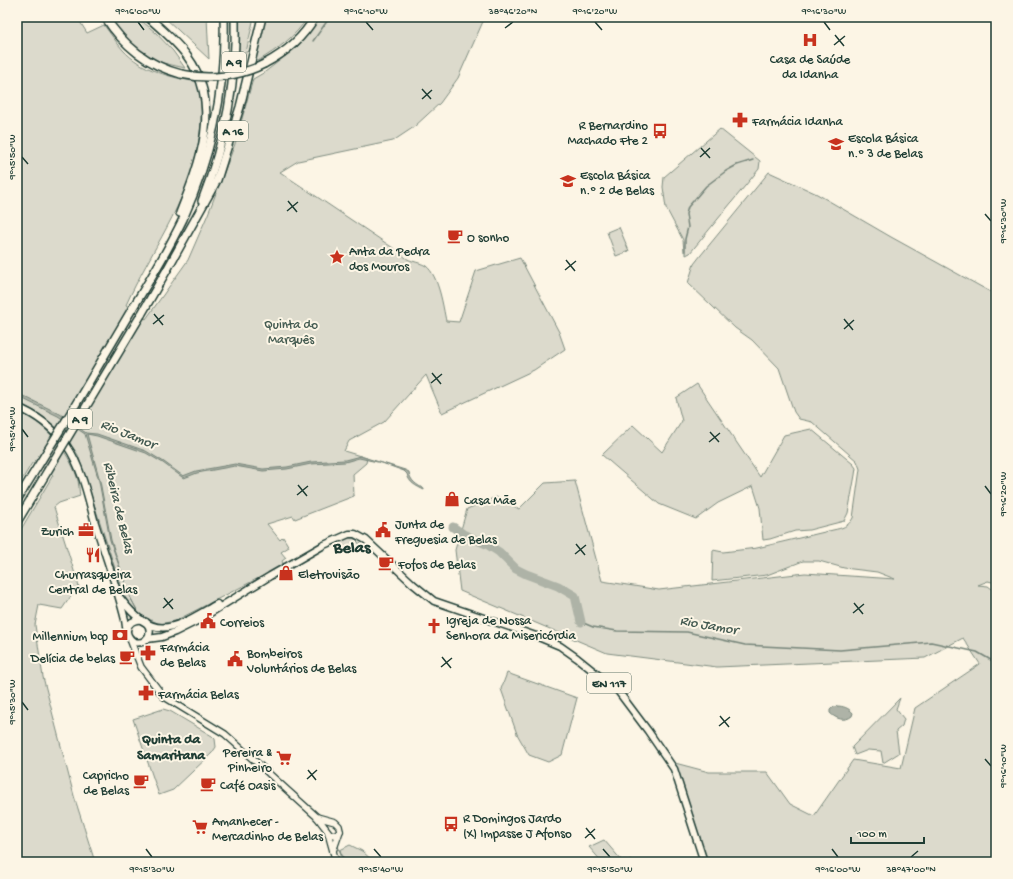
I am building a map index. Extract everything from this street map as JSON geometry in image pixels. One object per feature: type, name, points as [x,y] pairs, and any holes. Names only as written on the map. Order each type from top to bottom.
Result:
[{"type":"highway","points":[[105,17],[120,38],[133,49],[163,68],[189,76],[216,77],[240,73],[264,64],[285,51],[298,39],[315,17]]},
{"type":"highway","name":"A 16","points":[[148,17],[179,45],[192,63],[201,81],[206,105],[205,130],[197,168],[165,252]]},
{"type":"highway","name":"A 9","points":[[17,500],[132,309],[165,252],[191,200],[203,167],[216,120],[222,85],[224,17]]},
{"type":"highway","name":"A 9","points":[[17,522],[141,315],[185,237],[208,187],[221,144],[232,83],[235,46],[235,17]]},
{"type":"highway","name":"A 16","points":[[185,237],[210,195],[223,162],[240,107],[262,17]]},
{"type":"main road","points":[[17,407],[35,416],[45,424],[62,441],[70,452],[80,474],[127,632],[136,651],[136,656],[141,667],[163,696],[225,734],[317,817],[328,832],[335,835],[340,831]]},
{"type":"main road","name":"EN 117","points":[[270,576],[335,540],[349,534],[356,534],[368,542],[426,595],[438,603],[500,623],[560,646],[618,690],[674,769],[704,862]]},
{"type":"main road","points":[[117,595],[129,610],[144,621],[157,627],[168,628],[176,626],[270,576]]},
{"type":"main road","points":[[130,639],[136,642],[175,632],[199,620],[270,576]]},
{"type":"main road","points":[[127,632],[127,628],[132,622],[139,620],[144,621],[150,628],[149,636],[136,651]]},
{"type":"main road","points":[[317,817],[335,822],[339,826],[340,831],[333,851]]},
{"type":"main road","points":[[335,822],[328,824],[327,828],[333,856],[336,862]]},
{"type":"green space","name":"Quinta do Marquês","points":[[17,17],[77,17],[87,33],[104,25],[123,50],[139,63],[158,72],[198,82],[201,98],[201,121],[193,167],[177,208],[126,305],[146,319],[188,260],[208,214],[235,144],[253,79],[265,72],[297,47],[320,17],[485,17],[458,78],[440,103],[414,127],[393,141],[298,161],[280,172],[402,254],[407,259],[426,266],[437,284],[446,321],[459,322],[476,271],[520,258],[559,332],[565,349],[534,370],[442,413],[426,375],[384,422],[349,441],[344,451],[367,458],[366,463],[353,474],[354,496],[295,519],[293,516],[267,524],[280,540],[283,537],[289,547],[281,552],[286,558],[282,561],[284,565],[175,621],[159,624],[137,613],[125,599],[78,455],[59,431],[44,417],[27,407],[17,404]]},
{"type":"green space","points":[[109,17],[137,17],[155,32],[173,51],[185,68],[163,63],[147,55],[125,38]]},
{"type":"green space","points":[[164,17],[207,17],[209,59]]},
{"type":"green space","points":[[239,17],[254,17],[243,66],[239,67]]},
{"type":"green space","points":[[265,17],[308,17],[286,42],[258,61],[254,59]]},
{"type":"green space","points":[[720,129],[760,161],[759,169],[690,253],[686,255],[686,252],[684,252],[683,240],[666,208],[663,187],[664,177]]},
{"type":"green space","points":[[769,172],[817,194],[996,295],[996,583],[988,581],[978,585],[988,586],[996,592],[996,862],[707,862],[675,763],[709,772],[767,772],[790,804],[814,816],[853,760],[901,768],[915,708],[980,664],[963,638],[925,658],[717,667],[607,653],[460,591],[455,550],[467,509],[496,497],[519,509],[545,483],[575,481],[602,581],[659,590],[805,573],[895,579],[877,572],[844,568],[819,561],[803,561],[767,575],[712,581],[713,550],[723,552],[757,548],[839,529],[847,525],[853,518],[860,469],[857,461],[812,422],[799,419],[794,412],[779,368],[752,340],[735,328],[688,283],[694,264]]},
{"type":"green space","points":[[619,227],[629,251],[616,256],[607,232]]},
{"type":"green space","points":[[697,384],[760,477],[784,435],[811,429],[853,464],[856,468],[855,475],[848,513],[844,521],[809,530],[795,531],[763,540],[760,508],[753,486],[718,503],[696,519],[659,504],[602,455],[633,425],[662,452],[682,421],[676,398]]},
{"type":"green space","points":[[17,412],[36,422],[54,438],[68,457],[78,482],[80,496],[59,503],[54,507],[80,590],[71,596],[62,609],[39,605],[35,625],[43,677],[74,796],[95,862],[17,862],[17,536],[53,475],[35,462],[32,463],[17,488]]},
{"type":"green space","points":[[346,538],[353,538],[361,544],[351,554],[340,550],[332,544]]},
{"type":"green space","points":[[507,673],[577,698],[562,755],[548,762],[529,755],[517,734],[501,689]]},
{"type":"green space","points":[[900,698],[896,709],[904,719],[902,726],[896,731],[899,753],[883,763],[881,751],[868,750],[855,755],[852,747]]},
{"type":"green space","points":[[163,709],[170,711],[212,736],[215,739],[216,747],[212,753],[173,790],[159,795],[133,719]]},
{"type":"green space","points":[[604,840],[623,862],[602,862],[589,847]]},
{"type":"green space","points":[[350,845],[362,851],[374,862],[342,862],[340,850]]},
{"type":"green space","points":[[623,860],[646,862],[623,862]]},
{"type":"shaded area","points":[[17,393],[60,414],[86,433],[97,434],[146,451],[183,476],[196,471],[235,464],[263,469],[287,467],[311,462],[345,460],[360,456],[405,470],[409,472],[412,480],[424,490],[411,482],[404,471],[382,463],[359,458],[345,462],[311,464],[287,469],[263,471],[235,466],[197,473],[184,478],[146,453],[87,434],[100,481],[111,540],[130,597],[110,540],[99,481],[85,434],[58,416],[17,396]]},
{"type":"shaded area","points":[[837,706],[850,710],[853,713],[852,716],[846,719],[835,717],[830,713],[830,710]]},
{"type":"waterway","points":[[313,41],[330,17]]},
{"type":"waterway","points":[[685,251],[685,239],[688,227],[686,214],[688,207],[706,186],[726,171],[737,165],[753,160]]},
{"type":"waterway","name":"Rio Jamor","points":[[453,527],[463,534],[488,545],[499,552],[516,569],[558,586],[575,596],[581,622]]},
{"type":"waterway","name":"Rio Jamor","points":[[581,622],[593,627],[617,631],[687,632],[745,645],[840,650],[931,642],[977,652],[996,663]]},
{"type":"waterway","name":"Ribeira de Belas","points":[[338,847],[345,862]]},
{"type":"place","name":"Casa de Saúde da Idanha","points":[[810,40]]},
{"type":"place","name":"Farmácia Idanha","points":[[740,120]]},
{"type":"place","name":"R Bernardino Machado Fte 2","points":[[660,131]]},
{"type":"place","name":"Escola Básica n.º 3 de Belas","points":[[836,144]]},
{"type":"place","name":"Escola Básica n.º 2 de Belas","points":[[568,181]]},
{"type":"place","name":"O sonho","points":[[455,236]]},
{"type":"place","name":"Anta da Pedra dos Mouros","points":[[337,257]]},
{"type":"place","name":"Casa Mãe","points":[[452,499]]},
{"type":"place","name":"Zurich","points":[[86,530]]},
{"type":"place","name":"Junta de Freguesia de Belas","points":[[383,530]]},
{"type":"place","name":"Churrasqueira Central de Belas","points":[[93,555]]},
{"type":"place","name":"Fofos de Belas","points":[[386,563]]},
{"type":"place","name":"Eletrovisão","points":[[286,573]]},
{"type":"place","name":"Correios","points":[[208,621]]},
{"type":"place","name":"Igreja de Nossa Senhora da Misericórdia","points":[[434,626]]},
{"type":"place","name":"Millennium bcp","points":[[120,635]]},
{"type":"place","name":"Farmácia de Belas","points":[[148,653]]},
{"type":"place","name":"Delícia de belas","points":[[127,657]]},
{"type":"place","name":"Bombeiros Voluntários de Belas","points":[[235,659]]},
{"type":"place","name":"Farmácia Belas","points":[[146,693]]},
{"type":"place","name":"Pereira & Pinheiro","points":[[284,758]]},
{"type":"place","name":"Capricho de Belas","points":[[141,781]]},
{"type":"place","name":"Café Oasis","points":[[208,784]]},
{"type":"place","name":"R Domingos Jardo (X) Impasse J Afonso","points":[[451,824]]},
{"type":"place","name":"Amanhecer - Mercadinho de Belas","points":[[200,827]]},
{"type":"district","name":"Belas","points":[[352,546]]},
{"type":"district","name":"Quinta da Samaritana","points":[[171,746]]}]
